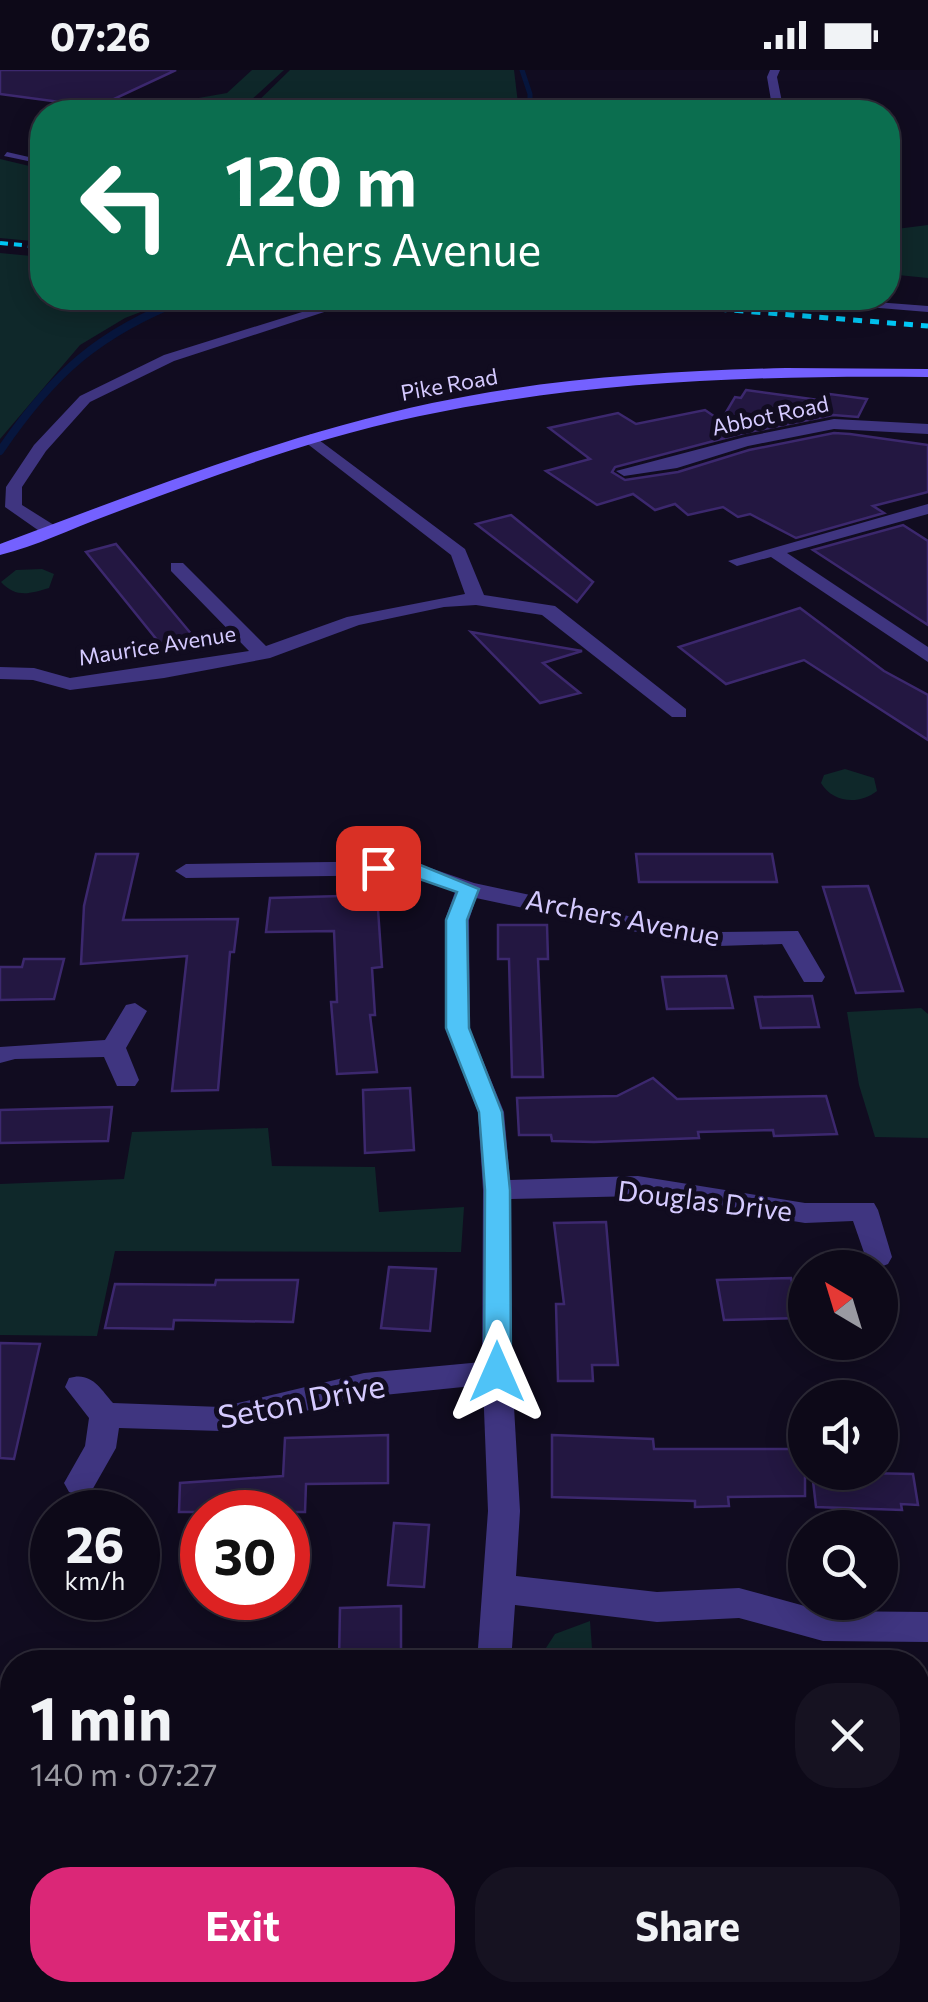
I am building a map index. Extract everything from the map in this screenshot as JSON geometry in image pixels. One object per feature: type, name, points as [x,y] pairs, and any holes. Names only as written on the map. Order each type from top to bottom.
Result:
[{"type":"street","points":[[775,70],[772,77],[777,100]]},
{"type":"street","points":[[51,531],[14,507],[14,488],[40,448],[85,399],[169,358],[322,310]]},
{"type":"street","name":"Pike Road","points":[[0,550],[170,483],[311,439],[435,408],[564,386],[749,372],[928,373]]},
{"type":"street","name":"Abbot Road","points":[[624,471],[677,463],[745,442],[834,424],[928,429]]},
{"type":"street","points":[[311,439],[459,552],[476,599]]},
{"type":"street","points":[[737,560],[928,509]]},
{"type":"street","points":[[772,551],[926,653]]},
{"type":"street","name":"Maurice Avenue","points":[[177,567],[263,654]]},
{"type":"street","name":"Maurice Avenue","points":[[0,673],[34,674],[70,684],[263,654],[354,621],[444,601],[476,599],[548,610],[679,714]]},
{"type":"street","name":"Archers Avenue","points":[[186,871],[410,868],[468,889],[554,904],[670,932],[719,939],[790,936],[814,977]]},
{"type":"street","points":[[468,889],[456,920],[458,1028],[490,1112],[497,1190],[497,1372],[504,1512],[495,1650]]},
{"type":"street","points":[[113,1048],[136,1011]]},
{"type":"street","points":[[0,1055],[15,1051],[113,1048]]},
{"type":"street","points":[[113,1048],[126,1080]]},
{"type":"street","name":"Douglas Drive","points":[[497,1190],[638,1186],[805,1213],[864,1210],[876,1250]]},
{"type":"street","name":"Seton Drive","points":[[105,1415],[220,1420],[364,1384],[497,1372]]},
{"type":"street","points":[[80,1388],[105,1415],[100,1448],[80,1483]]},
{"type":"street","points":[[502,1589],[658,1607],[739,1603],[823,1626],[928,1627]]},
{"type":"lane","points":[[7,154],[30,159]]},
{"type":"lane","points":[[900,307],[928,309]]},
{"type":"green space","points":[[252,70],[284,70],[251,100],[187,100],[227,93]]},
{"type":"green space","points":[[290,70],[514,70],[518,100],[259,100]]},
{"type":"green space","points":[[0,159],[30,166],[30,241],[0,238]]},
{"type":"green space","points":[[928,225],[928,278],[900,275],[900,228]]},
{"type":"green space","points":[[0,253],[30,256],[30,310],[146,310],[80,345],[0,439]]},
{"type":"green space","points":[[42,569],[54,574],[49,588],[23,593],[12,591],[1,582],[16,570]]},
{"type":"green space","points":[[845,769],[874,778],[877,791],[855,800],[832,795],[821,783],[824,775]]},
{"type":"green space","points":[[921,1008],[928,1014],[928,1138],[875,1137],[859,1085],[847,1012]]},
{"type":"green space","points":[[268,1128],[272,1166],[375,1167],[379,1212],[464,1207],[461,1252],[115,1251],[97,1336],[0,1335],[0,1184],[124,1179],[132,1132]]},
{"type":"green space","points":[[590,1621],[592,1650],[545,1650],[555,1634]]},
{"type":"building","points":[[0,70],[176,70],[112,100],[45,100],[0,94]]},
{"type":"building","points":[[746,390],[826,401],[830,394],[867,399],[858,417],[833,415],[744,433],[615,467],[612,472],[625,480],[678,472],[749,450],[834,433],[850,434],[928,445],[928,492],[873,506],[884,513],[796,538],[750,514],[738,517],[723,507],[688,515],[675,504],[655,510],[633,494],[597,505],[546,471],[590,459],[549,428],[618,413],[636,424],[705,410],[721,421],[735,397],[741,398]]},
{"type":"building","points":[[511,515],[593,582],[577,602],[476,524]]},
{"type":"building","points":[[903,525],[928,541],[928,625],[813,550]]},
{"type":"building","points":[[116,544],[198,642],[166,651],[86,552]]},
{"type":"building","points":[[800,608],[884,671],[928,695],[928,740],[804,660],[726,684],[679,647]]},
{"type":"building","points":[[471,632],[582,651],[543,663],[580,693],[540,703]]},
{"type":"building","points":[[96,854],[138,854],[123,920],[238,919],[234,952],[230,952],[218,1090],[172,1091],[187,956],[81,964],[84,906]]},
{"type":"building","points":[[636,854],[772,854],[777,882],[639,882]]},
{"type":"building","points":[[868,886],[903,991],[856,993],[823,887]]},
{"type":"building","points":[[377,895],[382,967],[372,968],[375,1015],[370,1015],[377,1072],[337,1074],[331,1002],[337,1002],[334,931],[266,932],[270,898]]},
{"type":"building","points":[[498,925],[547,925],[548,959],[538,959],[543,1077],[512,1077],[509,959],[498,959]]},
{"type":"building","points":[[24,959],[64,959],[54,999],[0,1000],[0,967],[22,967]]},
{"type":"building","points":[[726,976],[733,1008],[667,1009],[662,977]]},
{"type":"building","points":[[812,996],[819,1027],[761,1028],[755,997]]},
{"type":"building","points":[[653,1078],[677,1099],[826,1096],[837,1134],[774,1136],[773,1130],[698,1132],[699,1138],[594,1142],[519,1135],[517,1098],[617,1096]]},
{"type":"building","points":[[410,1088],[414,1150],[365,1153],[363,1090]]},
{"type":"building","points":[[112,1107],[108,1141],[0,1143],[0,1110]]},
{"type":"building","points":[[606,1222],[618,1365],[592,1365],[593,1381],[558,1381],[556,1304],[564,1304],[554,1223]]},
{"type":"building","points":[[389,1267],[436,1269],[430,1331],[381,1328]]},
{"type":"building","points":[[788,1278],[788,1318],[724,1320],[717,1280]]},
{"type":"building","points":[[216,1280],[298,1280],[293,1322],[174,1320],[173,1329],[105,1328],[115,1284],[215,1285]]},
{"type":"building","points":[[0,1343],[40,1344],[14,1459],[0,1458]]},
{"type":"building","points":[[388,1435],[388,1483],[306,1484],[306,1490],[180,1490],[179,1512],[180,1483],[283,1476],[285,1438]]},
{"type":"building","points":[[552,1435],[653,1439],[654,1449],[788,1449],[788,1490],[805,1490],[805,1496],[728,1497],[729,1506],[695,1507],[695,1501],[552,1497]]},
{"type":"building","points":[[898,1474],[913,1474],[918,1505],[901,1504],[902,1510],[816,1507],[814,1490],[898,1490]]},
{"type":"building","points":[[394,1523],[429,1525],[424,1587],[388,1585]]},
{"type":"building","points":[[401,1606],[401,1650],[339,1650],[340,1608]]},
{"type":"waterway","points":[[522,70],[530,100]]},
{"type":"waterway","points":[[0,451],[39,399],[80,358],[159,310]]},
{"type":"railway","points":[[0,243],[30,246]]},
{"type":"railway","points":[[730,310],[928,326]]},
{"type":"route","points":[[378,868],[410,868],[468,889],[456,920],[458,1028],[490,1112],[497,1190],[497,1372]]}]
